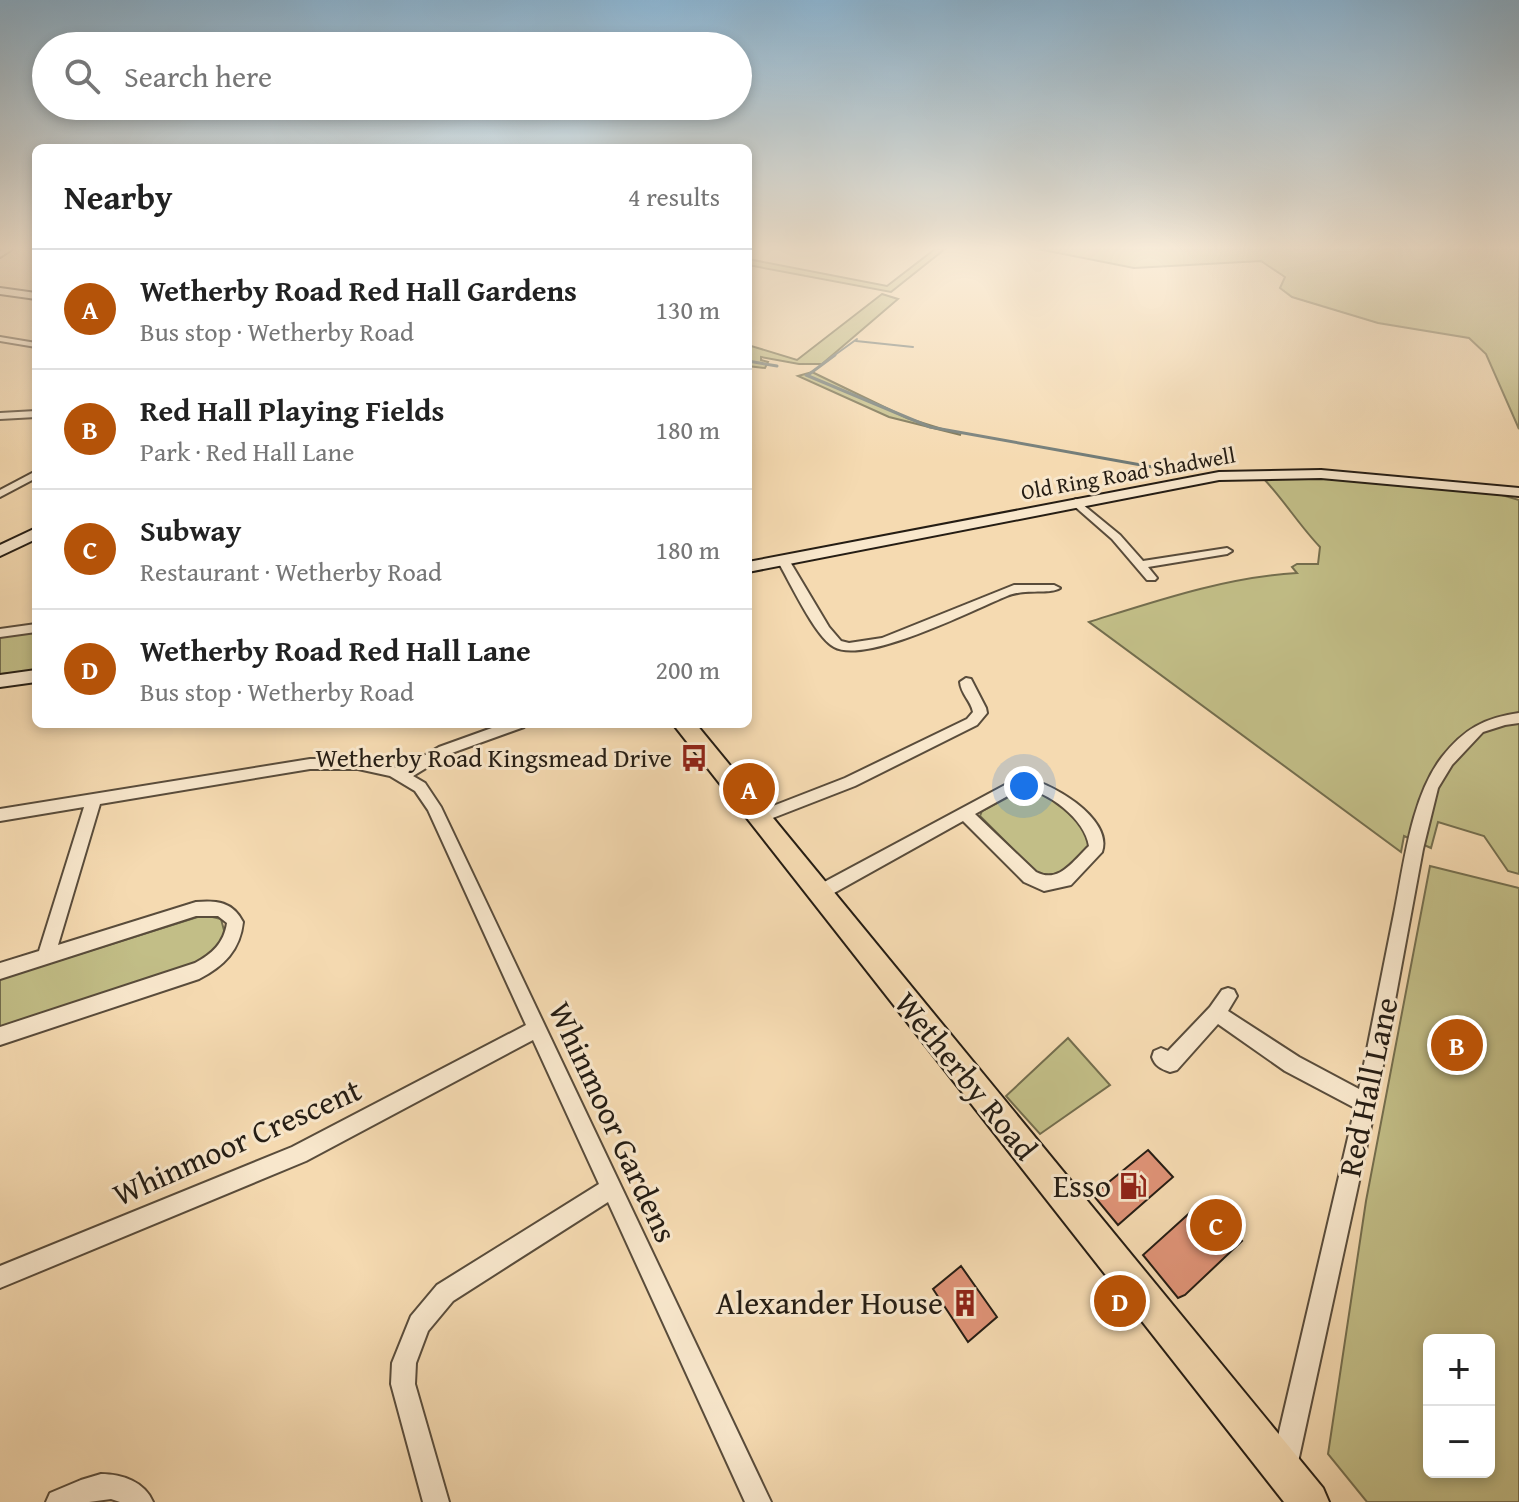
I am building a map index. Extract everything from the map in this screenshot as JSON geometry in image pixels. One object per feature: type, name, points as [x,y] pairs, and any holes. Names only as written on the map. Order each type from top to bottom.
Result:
[{"type":"main road","name":"Old Ring Road Shadwell","points":[[752,566],[1195,480],[1290,473],[1519,492]]},
{"type":"main road","points":[[0,551],[32,535]]},
{"type":"main road","points":[[0,681],[32,677]]},
{"type":"main road","name":"Wetherby Road","points":[[687,728],[760,817],[1280,1486],[1309,1502]]},
{"type":"street","points":[[0,339],[32,344]]},
{"type":"street","points":[[0,416],[32,414]]},
{"type":"street","points":[[0,494],[32,476]]},
{"type":"street","points":[[1076,502],[1116,537],[1151,578]]},
{"type":"street","points":[[1140,565],[1230,553],[1212,540]]},
{"type":"street","points":[[783,560],[831,639],[846,647],[865,647],[886,641],[1018,587],[1054,588]]},
{"type":"street","points":[[0,633],[32,629]]},
{"type":"street","points":[[760,817],[850,782],[972,722],[980,713],[980,708],[966,688],[966,682]]},
{"type":"street","name":"Red Hall Lane","points":[[1280,1486],[1366,1103],[1415,849],[1431,788],[1447,761],[1478,729],[1519,718]]},
{"type":"street","points":[[0,815],[310,764],[372,765],[403,775],[416,765],[461,744],[507,728]]},
{"type":"street","name":"Whinmoor Gardens","points":[[403,775],[420,787],[434,807],[758,1502]]},
{"type":"street","points":[[819,893],[1020,782],[1035,783],[1050,790],[1092,830],[1097,848],[1065,880],[1044,884],[1030,877],[965,813]]},
{"type":"street","points":[[46,957],[94,798]]},
{"type":"street","points":[[0,971],[196,909],[221,909],[230,914],[235,922],[230,945],[221,956],[193,973],[0,1036]]},
{"type":"street","points":[[1161,1057],[1170,1063],[1228,996]]},
{"type":"street","points":[[1216,1013],[1292,1064],[1366,1103]]},
{"type":"street","name":"Whinmoor Crescent","points":[[0,1277],[299,1154],[536,1029]]},
{"type":"street","points":[[436,1502],[403,1384],[410,1343],[419,1324],[445,1293],[611,1188]]},
{"type":"street","points":[[59,1502],[93,1486],[111,1485],[126,1490],[140,1502]]},
{"type":"shaded area","points":[[850,319],[875,319],[822,364],[799,364],[761,357],[761,360],[768,362],[765,368],[752,366],[752,346],[797,360]]},
{"type":"shaded area","points":[[1365,319],[1519,319],[1519,429],[1486,354],[1469,338]]},
{"type":"shaded area","points":[[812,372],[907,418],[961,435],[889,417],[798,376]]},
{"type":"shaded area","points":[[1263,478],[1332,478],[1495,493],[1519,500],[1519,874],[1508,871],[1484,836],[1438,822],[1431,848],[1404,836],[1401,852],[1089,622],[1218,585],[1297,573],[1292,567],[1297,564],[1318,564],[1320,547]]},
{"type":"shaded area","points":[[32,629],[32,671],[0,674],[0,633]]},
{"type":"shaded area","points":[[1028,787],[1048,794],[1088,831],[1088,848],[1060,873],[1037,873],[980,816],[982,811]]},
{"type":"shaded area","points":[[1430,866],[1519,888],[1519,1502],[1367,1502],[1328,1454],[1366,1201]]},
{"type":"shaded area","points":[[204,915],[221,919],[225,934],[214,952],[192,965],[0,1027],[0,979]]},
{"type":"shaded area","points":[[1068,1038],[1110,1085],[1040,1134],[1006,1096]]},
{"type":"building","name":"Esso","points":[[1148,1150],[1173,1177],[1118,1225],[1093,1195]]},
{"type":"building","points":[[1204,1200],[1242,1241],[1185,1295],[1178,1298],[1143,1255]]},
{"type":"building","name":"Alexander House","points":[[961,1266],[997,1317],[968,1342],[933,1289]]},
{"type":"waterway","points":[[832,357],[857,339]]},
{"type":"waterway","points":[[856,341],[913,347]]},
{"type":"waterway","points":[[808,375],[835,355]]},
{"type":"waterway","points":[[752,362],[777,366]]},
{"type":"waterway","points":[[806,375],[930,427],[1169,470]]},
{"type":"place","name":"Wetherby Road Kingsmead Drive","points":[[694,758]]},
{"type":"place","name":"Wetherby Road Red Hall Gardens","points":[[749,789]]},
{"type":"place","name":"Red Hall Playing Fields","points":[[1457,1045]]},
{"type":"place","name":"Esso","points":[[1133,1186]]},
{"type":"place","name":"Subway","points":[[1216,1225]]},
{"type":"place","name":"Wetherby Road Red Hall Lane","points":[[1120,1301]]},
{"type":"place","name":"Alexander House","points":[[965,1303]]}]
